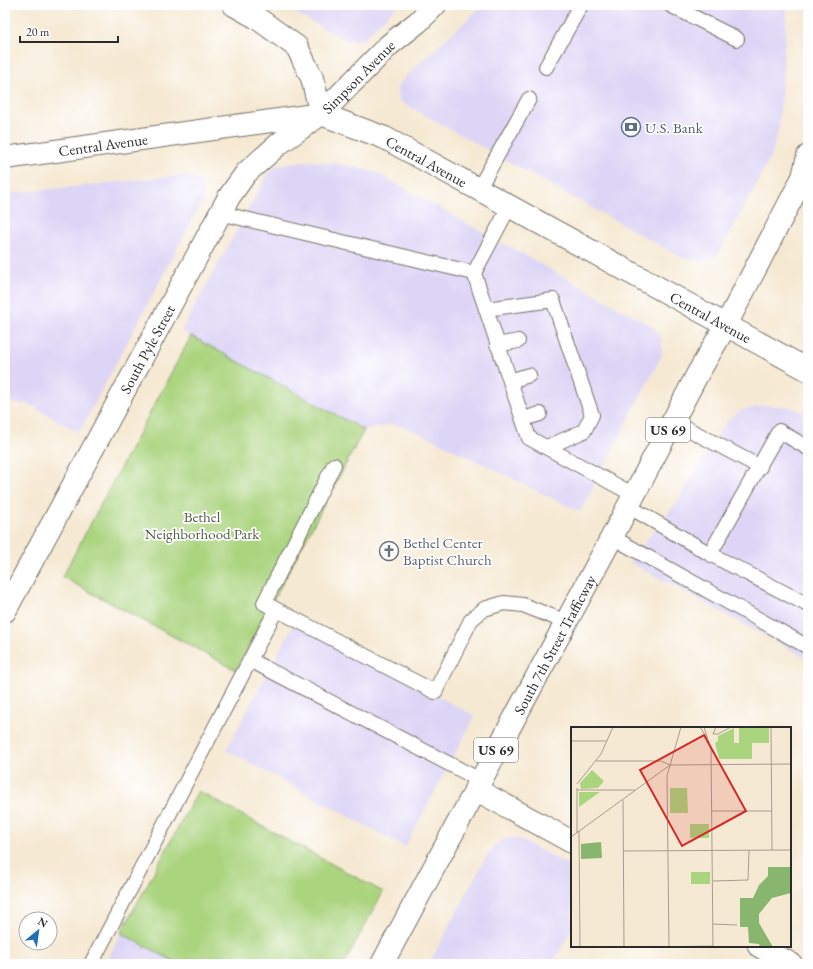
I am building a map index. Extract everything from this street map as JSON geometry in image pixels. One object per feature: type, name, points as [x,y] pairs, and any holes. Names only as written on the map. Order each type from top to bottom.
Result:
[{"type":"main road","name":"Simpson Avenue","points":[[234,5],[257,18],[298,47],[312,78],[321,114]]},
{"type":"main road","name":"Simpson Avenue","points":[[321,114],[389,45],[418,22],[435,5]]},
{"type":"main road","name":"Central Avenue","points":[[5,158],[321,114],[384,138],[808,370]]},
{"type":"main road","name":"South Pyle Street","points":[[5,611],[229,197],[246,173],[280,144],[321,114]]},
{"type":"main road","name":"US 69","points":[[726,325],[803,177],[808,156]]},
{"type":"main road","name":"South 7th Street Trafficway","points":[[382,964],[477,784],[726,325]]},
{"type":"main road","points":[[477,784],[571,841]]},
{"type":"main road","points":[[761,947],[791,964]]},
{"type":"lane","points":[[546,67],[581,5]]},
{"type":"lane","points":[[670,5],[737,39]]},
{"type":"lane","points":[[478,190],[529,99]]},
{"type":"lane","points":[[509,207],[474,273],[529,438],[547,447],[631,500],[710,554],[808,605]]},
{"type":"lane","points":[[220,213],[474,273]]},
{"type":"lane","points":[[486,309],[553,300],[558,328],[581,400],[592,415],[584,431],[547,447]]},
{"type":"lane","points":[[498,345],[518,340]]},
{"type":"lane","points":[[510,381],[529,375]]},
{"type":"lane","points":[[523,418],[540,414]]},
{"type":"lane","points":[[673,421],[760,467]]},
{"type":"lane","points":[[710,554],[779,431],[808,448]]},
{"type":"lane","points":[[334,465],[264,603],[435,692],[471,620],[484,609],[504,603],[523,605],[566,622]]},
{"type":"lane","points":[[612,537],[808,647]]},
{"type":"lane","points":[[91,964],[276,610]]},
{"type":"lane","points":[[250,660],[477,784]]},
{"type":"shaded area","points":[[280,5],[398,5],[362,40],[346,40]]},
{"type":"shaded area","points":[[483,5],[787,5],[779,126],[771,157],[718,255],[703,261],[681,257],[399,101],[397,88],[407,75]]},
{"type":"shaded area","points":[[305,161],[334,163],[375,172],[652,326],[662,339],[662,355],[580,512],[422,434],[395,424],[364,430],[181,331],[266,177],[276,166]]},
{"type":"shaded area","points":[[185,175],[202,182],[204,198],[79,433],[29,404],[5,403],[5,194]]},
{"type":"shaded area","points":[[765,405],[790,407],[808,414],[808,659],[629,562],[677,502],[720,431],[729,419],[740,411]]},
{"type":"shaded area","points":[[296,620],[475,716],[405,847],[226,750]]},
{"type":"shaded area","points":[[510,838],[519,839],[571,866],[571,931],[552,964],[429,964],[488,853],[501,840]]},
{"type":"shaded area","points":[[121,933],[179,964],[105,964]]},
{"type":"green space","name":"Bethel Neighborhood Park","points":[[191,336],[364,430],[236,670],[62,577]]},
{"type":"green space","points":[[198,791],[383,892],[344,964],[179,964],[121,933]]},
{"type":"place","name":"U.S. Bank","points":[[631,127]]},
{"type":"place","name":"Bethel Center Baptist Church","points":[[389,551]]}]
